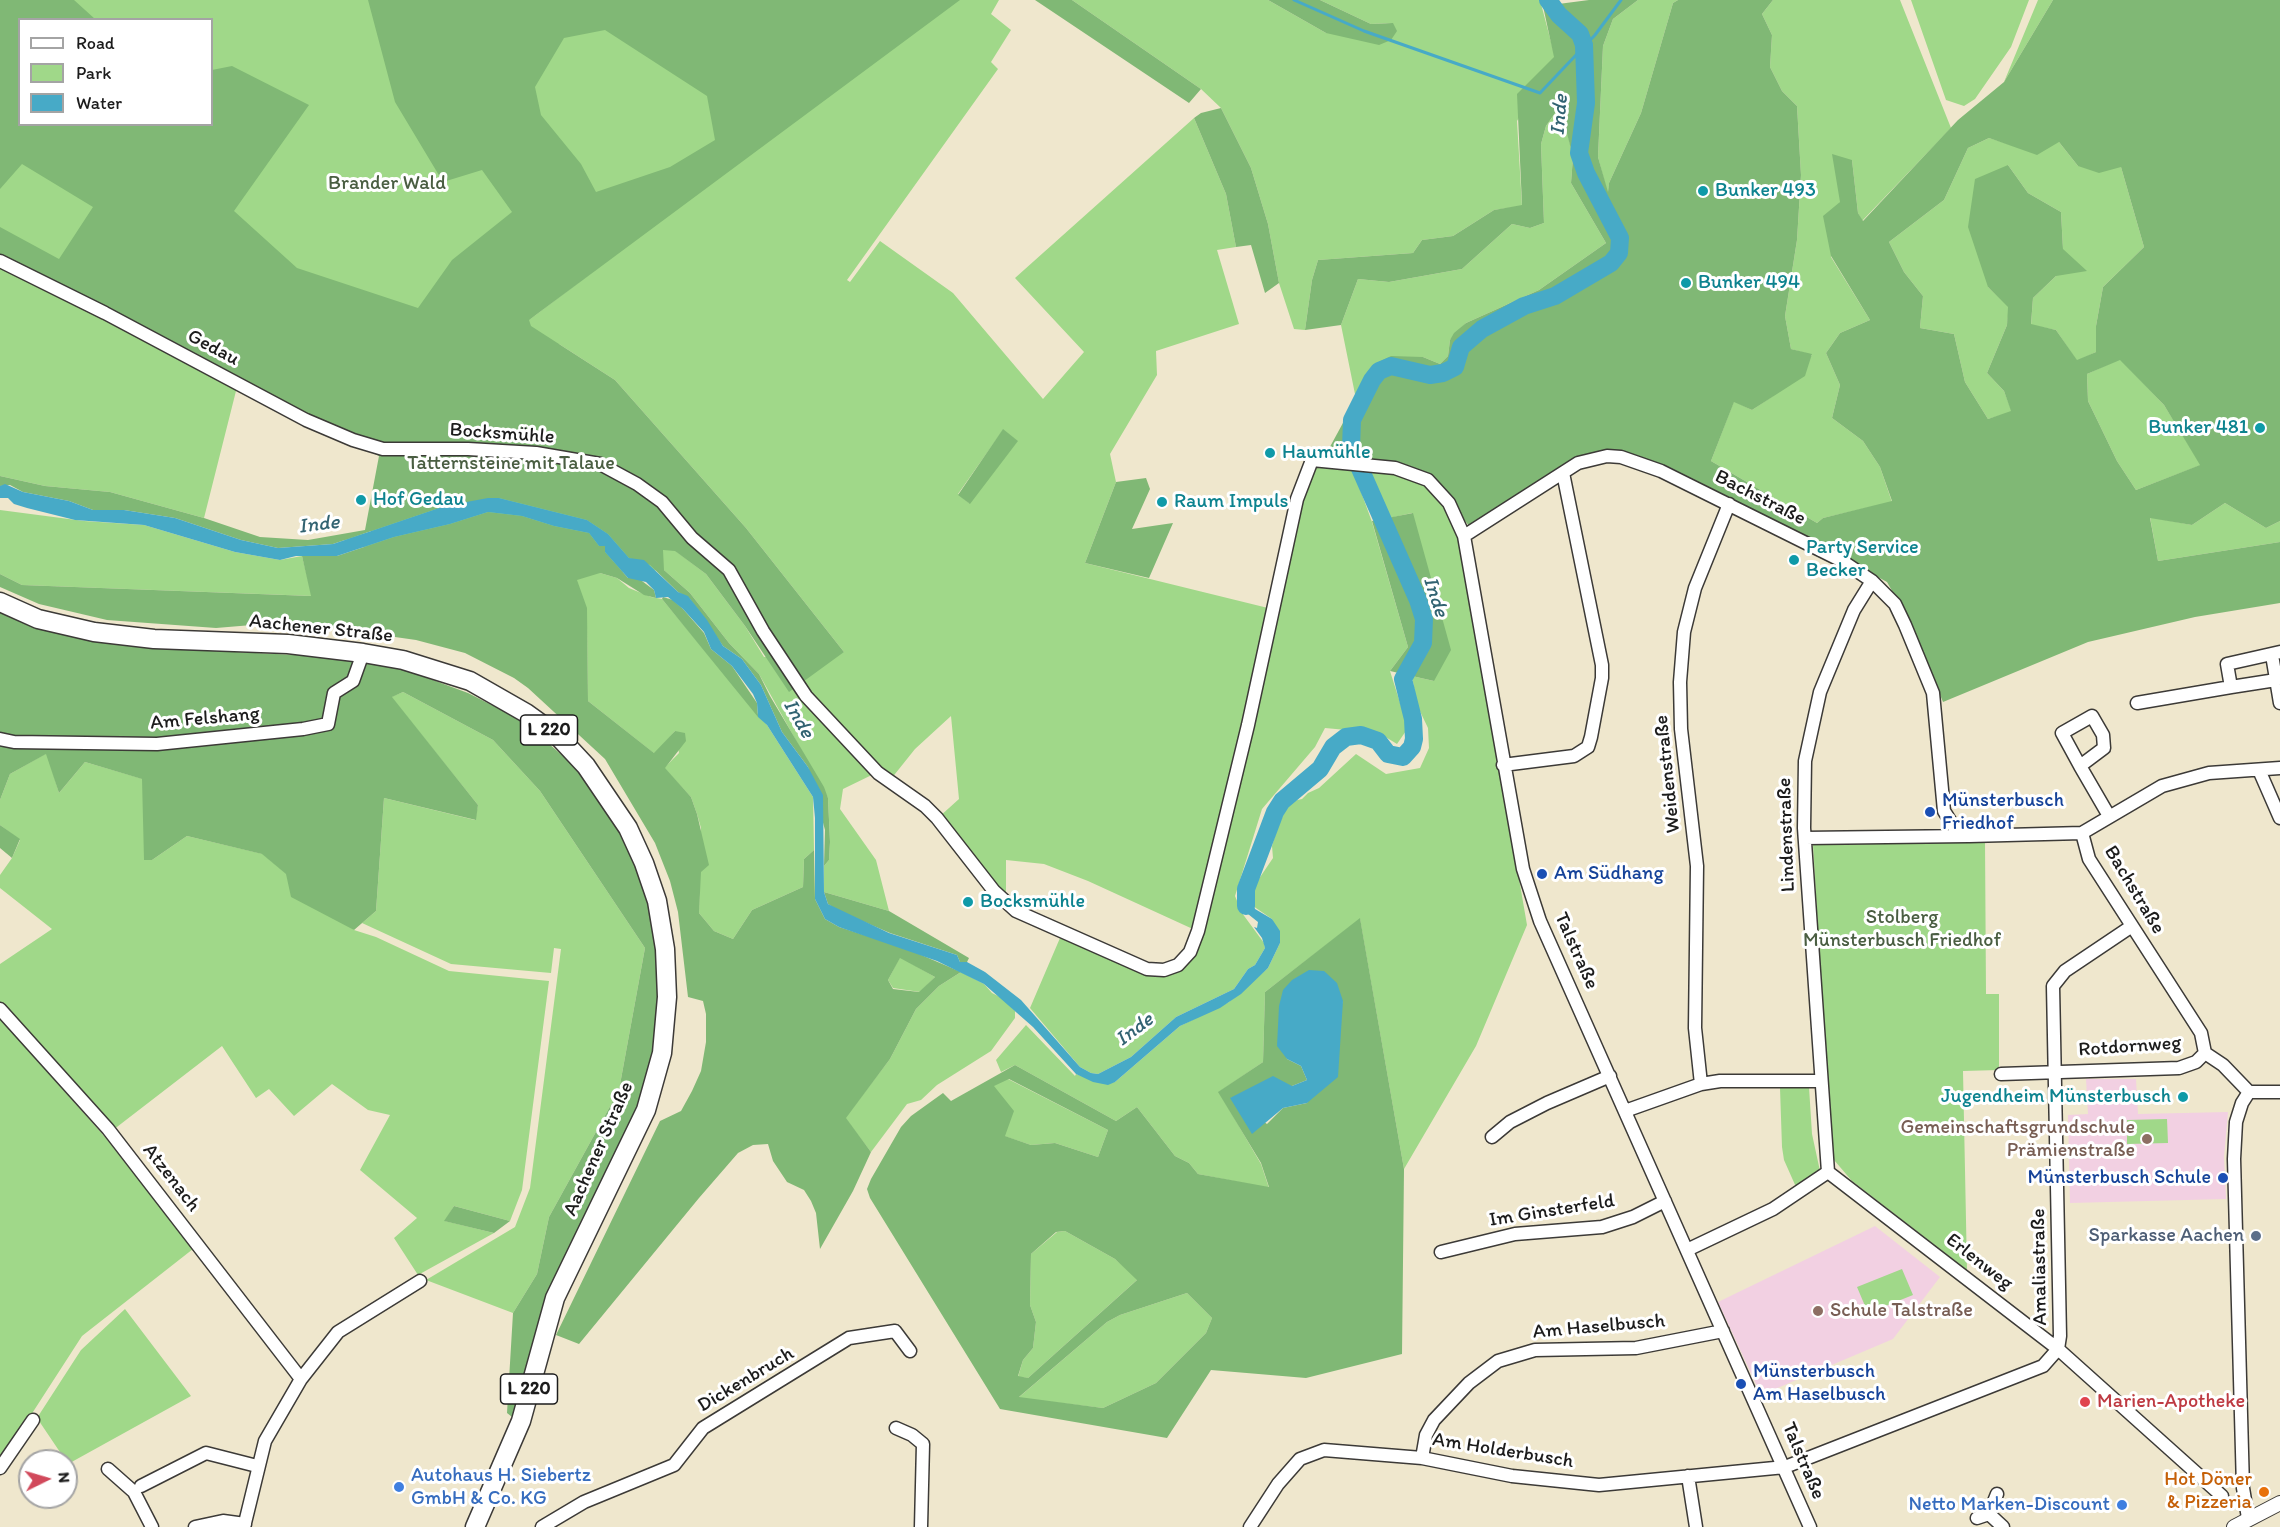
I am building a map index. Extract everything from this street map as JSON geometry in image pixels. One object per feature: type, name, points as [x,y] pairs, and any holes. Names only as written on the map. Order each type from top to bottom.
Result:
[{"type":"main road","name":"Aachener Straße","points":[[0,602],[38,620],[94,632],[154,639],[288,644],[363,653],[403,660],[470,681],[526,713],[558,736],[586,766],[628,828],[644,863],[657,901],[665,949],[668,997],[662,1053],[645,1110],[555,1298],[521,1421],[475,1527]]},
{"type":"street","name":"Gedau","points":[[0,261],[105,313],[306,420],[363,443],[383,448],[414,449]]},
{"type":"street","name":"Bocksmühle","points":[[414,449],[536,453],[600,464],[638,484],[662,501],[692,538],[729,570],[763,631],[806,696],[878,773],[925,806],[937,818],[994,891],[1016,911],[1048,926],[1147,969],[1164,970],[1178,965],[1190,952],[1198,931],[1248,725],[1294,510],[1312,460]]},
{"type":"street","name":"Bachstraße","points":[[1464,536],[1563,473],[1592,458],[1621,457],[1661,471],[1729,504],[1842,561],[1872,581],[1895,604],[1929,680],[1935,708],[1944,811],[1954,827],[1969,836],[2082,833],[2089,859],[2201,1033],[2205,1053]]},
{"type":"street","name":"Talstraße","points":[[1312,460],[1374,465],[1413,472],[1428,480],[1449,502],[1464,536],[1523,869],[1540,921],[1810,1527]]},
{"type":"street","points":[[1503,765],[1574,756],[1588,747],[1591,737],[1602,678],[1602,665],[1563,473]]},
{"type":"street","name":"Weidenstraße","points":[[1701,1083],[1695,1028],[1697,866],[1681,729],[1680,682],[1684,632],[1695,588],[1729,504]]},
{"type":"street","name":"Lindenstraße","points":[[1828,1172],[1803,789],[1810,729],[1820,692],[1839,642],[1872,581]]},
{"type":"street","name":"Am Felshang","points":[[0,740],[157,744],[303,729],[328,724],[334,693],[353,681],[363,653]]},
{"type":"street","points":[[2231,687],[2227,664],[2276,653],[2276,680],[2280,703]]},
{"type":"street","points":[[2137,703],[2276,680]]},
{"type":"street","points":[[2080,766],[2109,816]]},
{"type":"street","points":[[2082,833],[2162,786],[2209,773],[2280,768]]},
{"type":"street","points":[[2259,770],[2280,818]]},
{"type":"street","points":[[1805,838],[1969,836]]},
{"type":"street","name":"Amaliastraße","points":[[1785,1467],[2043,1366],[2058,1349],[2060,1336],[2053,986],[2065,971],[2132,926]]},
{"type":"street","name":"Atzenach","points":[[0,1009],[108,1129],[302,1379]]},
{"type":"street","points":[[2205,1053],[2223,1065],[2249,1092],[2280,1092]]},
{"type":"street","name":"Rotdornweg","points":[[2001,1074],[2179,1068],[2196,1062],[2205,1053]]},
{"type":"street","points":[[1492,1137],[1510,1122],[1610,1076]]},
{"type":"street","points":[[1625,1111],[1701,1083],[1821,1081]]},
{"type":"street","points":[[2248,1518],[2242,1488],[2234,1159],[2236,1122],[2242,1103],[2249,1092]]},
{"type":"street","points":[[1687,1250],[1773,1209],[1828,1172]]},
{"type":"street","name":"Erlenweg","points":[[1828,1172],[2058,1349],[2222,1496]]},
{"type":"street","name":"Im Ginsterfeld","points":[[1441,1252],[1515,1234],[1602,1227],[1633,1217],[1665,1202]]},
{"type":"street","points":[[195,1527],[223,1521],[244,1526],[265,1441],[302,1379],[338,1332],[420,1281]]},
{"type":"street","name":"Dickenbruch","points":[[542,1527],[584,1502],[674,1465],[703,1428],[849,1338],[895,1331],[910,1351]]},
{"type":"street","name":"Am Haselbusch","points":[[1422,1458],[1426,1435],[1434,1420],[1469,1383],[1498,1361],[1535,1350],[1636,1347],[1723,1331]]},
{"type":"street","points":[[0,1468],[33,1420]]},
{"type":"street","points":[[896,1428],[912,1435],[923,1444],[921,1527]]},
{"type":"street","name":"Am Holderbusch","points":[[1250,1527],[1278,1485],[1300,1459],[1310,1454],[1340,1450],[1422,1458],[1512,1476],[1599,1485],[1785,1467]]},
{"type":"street","points":[[141,1486],[206,1453],[257,1466]]},
{"type":"street","points":[[108,1469],[134,1492],[152,1527]]},
{"type":"street","points":[[1688,1476],[1696,1527]]},
{"type":"street","points":[[1997,1494],[1983,1516],[2003,1527]]},
{"type":"street","points":[[2234,1527],[2280,1503]]},
{"type":"shaded area","name":"Gemeinschaftsgrundschule Prämienstraße","points":[[2086,1079],[2136,1079],[2138,1114],[2228,1112],[2224,1157],[2226,1199],[2070,1203],[2068,1115],[2088,1114]]},
{"type":"shaded area","name":"Schule Talstraße","points":[[1875,1226],[1940,1277],[1893,1339],[1761,1395],[1718,1302]]},
{"type":"green space","name":"Tatternsteine mit Talaue","points":[[0,0],[999,0],[991,14],[1011,30],[991,62],[998,69],[847,280],[850,282],[880,241],[953,293],[1043,399],[1084,352],[1015,278],[1194,118],[1226,194],[1236,247],[1217,250],[1239,324],[1156,351],[1157,375],[1110,454],[1116,482],[1085,563],[1268,608],[1195,930],[1088,881],[1044,864],[1006,860],[1006,898],[939,817],[959,799],[951,716],[915,749],[891,779],[880,771],[843,789],[840,809],[876,860],[889,911],[824,892],[824,866],[829,860],[830,842],[828,798],[759,674],[729,643],[690,593],[664,570],[600,573],[617,578],[629,588],[662,599],[767,725],[813,797],[814,850],[804,859],[803,887],[752,910],[733,939],[714,931],[699,913],[701,828],[697,814],[691,797],[664,768],[679,753],[675,731],[655,754],[588,701],[587,628],[342,539],[371,532],[384,453],[0,257]],"holes":[[[744,159],[661,220],[529,320],[684,192]],[[559,344],[615,380],[746,528],[844,652],[764,657],[745,626],[706,574],[677,552]],[[1003,430],[1017,441],[969,503],[958,494]]]},
{"type":"green space","name":"Brander Wald","points":[[0,0],[74,0],[94,18],[18,18],[18,126],[213,126],[213,70],[232,66],[309,105],[234,211],[297,268],[418,308],[452,260],[512,212],[482,170],[443,182],[395,102],[368,0],[960,0],[529,320],[531,326],[615,380],[746,528],[844,652],[789,692],[745,626],[706,574],[675,551],[663,550],[664,570],[690,593],[729,643],[759,674],[824,787],[828,798],[830,842],[829,860],[824,866],[825,830],[808,767],[782,732],[761,685],[742,659],[723,646],[690,599],[678,592],[650,565],[629,558],[608,534],[587,520],[499,498],[445,506],[333,544],[278,548],[241,540],[175,518],[124,510],[93,510],[69,501],[23,492],[10,485],[0,486],[0,476],[45,486],[110,492],[204,518],[260,537],[308,540],[365,530],[379,456],[0,265],[0,227],[59,259],[93,207],[22,164],[0,189]],"holes":[[[605,30],[707,96],[715,140],[670,167],[596,192],[581,164],[541,115],[535,87],[564,38]]]},
{"type":"green space","points":[[1035,0],[1072,0],[1201,89],[1189,103]]},
{"type":"green space","points":[[1072,0],[1268,0],[1326,33],[1393,23],[1371,24],[1320,0],[1540,0],[1555,57],[1517,121],[1522,206],[1494,210],[1453,236],[1422,240],[1413,253],[1318,260],[1312,280],[1305,330],[1294,329],[1279,283],[1268,224],[1251,168],[1221,108],[1201,89]]},
{"type":"green space","points":[[1268,0],[1320,0],[1371,24],[1393,23],[1397,31],[1391,40],[1379,45],[1326,33]]},
{"type":"green space","points":[[1589,0],[1638,0],[1613,19],[1603,46],[1598,157],[1608,192],[1609,183],[1641,113],[1673,3],[1678,0],[1773,0],[1762,14],[1772,35],[1770,67],[1782,91],[1797,106],[1801,175],[1797,240],[1785,316],[1791,349],[1812,354],[1805,376],[1752,410],[1734,402],[1711,461],[1817,523],[1823,518],[1892,501],[1880,467],[1863,441],[1832,418],[1840,385],[1826,353],[1840,333],[1870,320],[1831,256],[1823,216],[1840,202],[1832,154],[1852,160],[1858,213],[1863,221],[1958,120],[2004,82],[2053,0],[2280,0],[2280,521],[2266,528],[2225,503],[2192,525],[2150,518],[2158,561],[2280,542],[2280,603],[2195,617],[2088,642],[1943,702],[1911,624],[1887,582],[1801,535],[1608,452],[1469,526],[1432,479],[1325,456],[1375,364],[1391,356],[1423,357],[1440,364],[1448,356],[1450,340],[1454,333],[1466,323],[1539,290],[1606,243],[1571,183],[1573,157],[1560,106],[1546,126],[1541,144],[1544,223],[1530,228],[1512,224],[1462,269],[1389,282],[1358,279],[1341,325],[1305,330],[1312,280],[1318,260],[1413,253],[1422,240],[1453,236],[1494,210],[1522,205],[1517,94],[1554,57],[1543,6]],"holes":[[[1989,138],[2037,155],[2059,142],[2078,166],[2099,173],[2121,167],[2144,247],[2103,287],[2096,326],[2096,352],[2077,360],[2056,330],[2031,324],[2033,298],[2056,276],[2087,271],[2063,249],[2061,212],[2028,193],[2008,165],[1975,179],[1968,227],[1988,287],[2008,307],[2007,325],[1987,373],[2004,391],[2011,411],[1988,419],[1965,382],[1954,334],[1920,328],[1923,296],[1904,272],[1889,242],[1944,200],[1968,148]],[[2120,360],[2164,405],[2200,465],[2136,490],[2117,461],[2088,401],[2087,374]]]},
{"type":"green space","points":[[1638,0],[1678,0],[1673,3],[1641,113],[1609,183],[1608,195],[1598,157],[1603,46],[1613,19]]},
{"type":"green space","points":[[1773,0],[1900,0],[1951,128],[1862,221],[1858,213],[1852,160],[1840,202],[1831,257],[1870,320],[1840,333],[1826,353],[1840,385],[1832,418],[1863,441],[1880,467],[1892,502],[1823,518],[1817,523],[1711,461],[1734,401],[1752,410],[1773,396],[1812,355],[1791,349],[1785,316],[1797,240],[1801,175],[1797,106],[1782,91],[1770,67],[1772,35],[1762,14]]},
{"type":"green space","points":[[1911,0],[2029,0],[2011,47],[1975,99],[1964,106],[1946,100]]},
{"type":"green space","points":[[2038,0],[2053,0],[2004,82]]},
{"type":"green space","points":[[1561,105],[1573,157],[1571,183],[1606,243],[1539,290],[1466,323],[1450,340],[1448,356],[1440,364],[1423,357],[1375,364],[1356,399],[1341,325],[1358,279],[1389,282],[1462,269],[1512,224],[1530,228],[1544,223],[1541,144],[1546,126]]},
{"type":"green space","points":[[1221,108],[1251,168],[1268,224],[1279,283],[1265,293],[1251,245],[1236,247],[1226,194],[1194,118],[1201,113]]},
{"type":"green space","points":[[1989,138],[2011,145],[2059,142],[2078,166],[2121,167],[2144,247],[2103,287],[2096,326],[2096,352],[2077,361],[2056,330],[2031,325],[2033,298],[2056,276],[2063,249],[2061,212],[2028,193],[2008,165],[1988,287],[2009,307],[2007,325],[1987,373],[2004,391],[2012,412],[1988,419],[1965,382],[1954,334],[1920,328],[1923,296],[1904,272],[1889,242],[1944,200],[1968,148]]},
{"type":"green space","points":[[0,265],[237,387],[204,518],[110,492],[45,486],[0,476]]},
{"type":"green space","points":[[2120,359],[2164,405],[2201,465],[2136,490],[2117,461],[2088,401],[2087,374]]},
{"type":"green space","points":[[1003,429],[1018,441],[970,504],[958,495]]},
{"type":"green space","points":[[1313,466],[1353,470],[1372,522],[1408,647],[1390,671],[1408,728],[1397,744],[1379,733],[1325,728],[1315,747],[1262,809],[1235,896],[1242,913],[1264,943],[1265,948],[1255,965],[1248,969],[1234,989],[1176,1017],[1131,1057],[1098,1074],[1091,1073],[1080,1067],[1030,1008],[1060,938],[1148,973],[1192,954],[1304,491]]},
{"type":"green space","points":[[1368,468],[1412,475],[1439,494],[1460,538],[1527,925],[1476,1046],[1404,1169],[1360,919],[1265,992],[1263,1062],[1219,1092],[1261,1164],[1269,1188],[1198,1174],[1189,1163],[1175,1156],[1137,1107],[1116,1121],[1015,1065],[1001,1072],[996,1060],[1026,1025],[1075,1076],[1076,1074],[1101,1083],[1115,1082],[1180,1026],[1229,1002],[1268,968],[1280,943],[1272,919],[1253,906],[1250,892],[1273,858],[1272,846],[1277,829],[1285,811],[1293,801],[1302,799],[1319,788],[1356,754],[1386,774],[1420,768],[1429,748],[1428,728],[1417,705],[1412,676],[1434,681],[1412,513],[1385,519]]},
{"type":"green space","points":[[1146,478],[1150,489],[1132,529],[1173,523],[1149,578],[1085,563],[1116,482]]},
{"type":"green space","points":[[2225,503],[2266,528],[2280,521],[2280,542],[2158,561],[2150,517],[2192,525]]},
{"type":"green space","points":[[0,510],[84,521],[144,525],[235,552],[280,560],[302,556],[312,596],[22,585],[0,574]]},
{"type":"green space","points":[[488,512],[522,516],[554,526],[589,533],[599,546],[605,546],[605,552],[628,578],[638,578],[654,590],[656,598],[644,595],[617,578],[600,573],[577,580],[587,608],[588,701],[654,753],[675,731],[685,733],[686,741],[665,768],[691,797],[697,814],[709,865],[701,872],[699,913],[714,931],[733,939],[752,910],[803,887],[804,859],[814,850],[815,899],[825,919],[839,927],[905,948],[961,972],[939,986],[916,1009],[890,1059],[846,1118],[871,1152],[853,1191],[820,1249],[816,1213],[804,1190],[787,1182],[773,1161],[768,1144],[753,1145],[738,1153],[579,1344],[556,1335],[660,1121],[681,1111],[692,1091],[701,1071],[706,1042],[706,1014],[703,1001],[688,997],[678,912],[670,881],[655,843],[605,759],[528,688],[514,678],[465,653],[416,640],[332,628],[276,623],[216,628],[107,620],[39,604],[0,587],[0,574],[22,585],[311,596],[302,556],[337,556],[394,537],[450,524]],"holes":[[[900,958],[935,977],[919,992],[893,989],[888,980]]]},
{"type":"green space","points":[[1413,513],[1451,650],[1434,681],[1390,671],[1408,647],[1372,521]]},
{"type":"green space","points":[[663,597],[673,600],[683,609],[704,633],[711,649],[732,666],[757,703],[758,717],[662,599]]},
{"type":"green space","points":[[0,609],[94,641],[154,648],[357,658],[403,669],[468,693],[523,721],[580,771],[622,832],[650,902],[660,948],[661,995],[653,1051],[634,1118],[516,1420],[507,1413],[513,1313],[537,1274],[549,1217],[619,1090],[645,948],[540,791],[493,740],[403,692],[392,697],[478,805],[476,820],[384,798],[376,911],[354,930],[291,897],[286,874],[262,854],[187,836],[152,860],[144,860],[142,779],[85,762],[59,793],[46,754],[10,774],[0,800]]},
{"type":"green space","points":[[403,692],[493,740],[540,791],[645,948],[619,1090],[549,1217],[537,1274],[513,1313],[426,1280],[515,1227],[530,1188],[561,949],[554,948],[551,973],[451,964],[362,923],[376,911],[384,798],[475,820],[478,805],[391,697]]},
{"type":"green space","points":[[47,753],[59,793],[85,762],[143,779],[152,860],[187,836],[263,854],[354,930],[376,937],[449,971],[549,981],[522,1190],[510,1221],[454,1206],[445,1221],[494,1233],[418,1275],[394,1238],[417,1218],[360,1170],[390,1115],[368,1110],[332,1084],[294,1116],[269,1089],[256,1098],[222,1046],[113,1130],[0,1002],[0,964],[52,929],[0,888],[0,875],[12,858],[20,840],[0,825],[0,800],[10,774]]},
{"type":"green space","points":[[0,825],[20,839],[12,858],[0,848]]},
{"type":"green space","name":"Stolberg Münsterbusch Friedhof","points":[[1985,842],[1986,994],[1999,994],[1999,1070],[1963,1071],[1967,1270],[1852,1181],[1834,1160],[1825,1132],[1823,1014],[1813,845]]},
{"type":"green space","points":[[824,892],[889,911],[969,958],[967,962],[960,962],[957,955],[890,933],[839,911],[828,904]]},
{"type":"green space","points":[[1360,918],[1404,1169],[1402,1354],[1306,1378],[1211,1370],[1167,1438],[1000,1409],[870,1198],[867,1189],[871,1179],[901,1127],[911,1116],[943,1093],[951,1101],[1015,1065],[1116,1121],[1137,1107],[1175,1156],[1189,1163],[1198,1174],[1269,1187],[1261,1163],[1218,1092],[1263,1062],[1265,992]],"holes":[[[1343,1001],[1307,1103],[1283,1108],[1267,1124],[1231,1098],[1292,1086],[1307,1080],[1301,1066],[1287,1059],[1279,1025],[1279,1006]],[[1009,1079],[1108,1130],[1098,1157],[1055,1143],[1031,1145],[1005,1136],[1014,1111],[994,1086]],[[1065,1231],[1115,1259],[1137,1280],[1028,1378],[1018,1376],[1023,1360],[1033,1348],[1036,1322],[1030,1305],[1031,1254],[1056,1232]],[[1187,1293],[1212,1318],[1206,1333],[1156,1383],[1103,1408],[1019,1397],[1107,1322],[1120,1315]]]},
{"type":"green space","points":[[900,957],[935,977],[920,992],[893,988],[888,980]]},
{"type":"green space","points":[[961,972],[984,984],[992,993],[1004,999],[1015,1011],[1015,1018],[991,1051],[937,1085],[921,1100],[907,1104],[871,1152],[845,1118],[890,1059],[916,1009],[939,986]]},
{"type":"green space","points":[[0,1019],[105,1137],[193,1249],[82,1336],[0,1463]]},
{"type":"green space","points":[[1008,1079],[1108,1130],[1098,1157],[1055,1143],[1031,1145],[1004,1136],[993,1085]]},
{"type":"green space","points":[[1809,1087],[1812,1134],[1820,1171],[1796,1187],[1784,1160],[1780,1088]]},
{"type":"green space","points":[[2167,1119],[2168,1143],[2127,1144],[2127,1120]]},
{"type":"green space","points":[[454,1206],[510,1221],[494,1233],[444,1221]]},
{"type":"green space","points":[[1065,1231],[1115,1259],[1138,1279],[1028,1378],[1018,1377],[1023,1360],[1033,1348],[1036,1322],[1030,1305],[1031,1254],[1057,1232]]},
{"type":"green space","points":[[1902,1269],[1913,1295],[1868,1313],[1857,1287]]},
{"type":"green space","points":[[1187,1293],[1212,1318],[1206,1333],[1156,1383],[1103,1408],[1018,1398],[1107,1322],[1120,1315]]},
{"type":"green space","points":[[125,1309],[191,1396],[78,1458],[78,1449],[58,1449],[37,1418],[81,1350]]},
{"type":"water","points":[[5,484],[23,492],[69,501],[93,510],[124,510],[175,518],[241,540],[278,548],[333,544],[445,506],[488,498],[499,498],[587,520],[608,534],[629,558],[644,560],[678,592],[688,596],[707,620],[723,646],[742,659],[761,685],[782,732],[808,767],[823,795],[824,892],[828,904],[889,933],[957,955],[960,962],[967,962],[985,972],[1021,1000],[1080,1067],[1091,1073],[1098,1074],[1131,1057],[1176,1017],[1234,989],[1248,969],[1255,965],[1265,948],[1262,938],[1254,927],[1257,928],[1258,922],[1243,910],[1240,903],[1243,881],[1251,887],[1250,899],[1255,909],[1272,919],[1280,931],[1280,943],[1268,968],[1241,994],[1220,1008],[1180,1026],[1115,1082],[1108,1085],[1093,1082],[1076,1074],[1033,1027],[984,984],[937,961],[839,927],[825,919],[815,899],[813,797],[767,725],[758,717],[757,703],[753,694],[732,666],[711,649],[704,632],[683,609],[668,597],[656,598],[654,590],[646,582],[628,578],[605,552],[605,546],[599,546],[589,533],[554,526],[522,516],[488,512],[450,524],[394,537],[337,556],[296,556],[280,560],[235,552],[144,525],[75,520],[27,508],[14,504],[8,498],[0,498],[0,486]]},
{"type":"water","points":[[1309,970],[1324,971],[1337,983],[1343,1001],[1338,1077],[1307,1103],[1283,1108],[1252,1134],[1230,1098],[1273,1076],[1292,1086],[1307,1080],[1301,1066],[1287,1059],[1277,1046],[1279,1006],[1283,990],[1292,980]]},
{"type":"waterway","points":[[1294,0],[1364,31],[1540,93],[1595,35],[1621,0]]},
{"type":"waterway","name":"Inde","points":[[1246,906],[1246,889],[1275,812],[1282,801],[1320,769],[1333,747],[1346,737],[1361,735],[1378,741],[1388,754],[1403,757],[1412,747],[1414,739],[1413,719],[1403,679],[1423,643],[1424,619],[1418,600],[1351,448],[1352,420],[1372,380],[1379,371],[1391,366],[1430,375],[1443,373],[1455,367],[1461,347],[1482,329],[1524,306],[1555,296],[1611,263],[1619,253],[1620,238],[1586,173],[1579,153],[1586,103],[1584,45],[1580,34],[1559,15],[1548,0]]},
{"type":"place","name":"Bunker 493","points":[[1703,191]]},
{"type":"place","name":"Bunker 494","points":[[1686,283]]},
{"type":"place","name":"Bunker 481","points":[[2260,428]]},
{"type":"place","name":"Haumühle","points":[[1270,453]]},
{"type":"place","name":"Hof Gedau","points":[[361,500]]},
{"type":"place","name":"Raum Impuls","points":[[1162,502]]},
{"type":"place","name":"Party Service Becker","points":[[1794,560]]},
{"type":"place","name":"Münsterbusch Friedhof","points":[[1930,812]]},
{"type":"place","name":"Am Südhang","points":[[1542,874]]},
{"type":"place","name":"Bocksmühle","points":[[968,902]]},
{"type":"place","name":"Jugendheim Münsterbusch","points":[[2183,1097]]},
{"type":"place","name":"Gemeinschaftsgrundschule Prämienstraße","points":[[2147,1139]]},
{"type":"place","name":"Münsterbusch Schule","points":[[2223,1178]]},
{"type":"place","name":"Sparkasse Aachen","points":[[2256,1236]]},
{"type":"place","name":"Schule Talstraße","points":[[1818,1311]]},
{"type":"place","name":"Münsterbusch Am Haselbusch","points":[[1741,1384]]},
{"type":"place","name":"Marien-Apotheke","points":[[2085,1402]]},
{"type":"place","name":"Autohaus H. Siebertz GmbH & Co. KG","points":[[399,1487]]},
{"type":"place","name":"Hot Döner & Pizzeria","points":[[2264,1492]]},
{"type":"place","name":"Netto Marken-Discount","points":[[2122,1505]]}]
